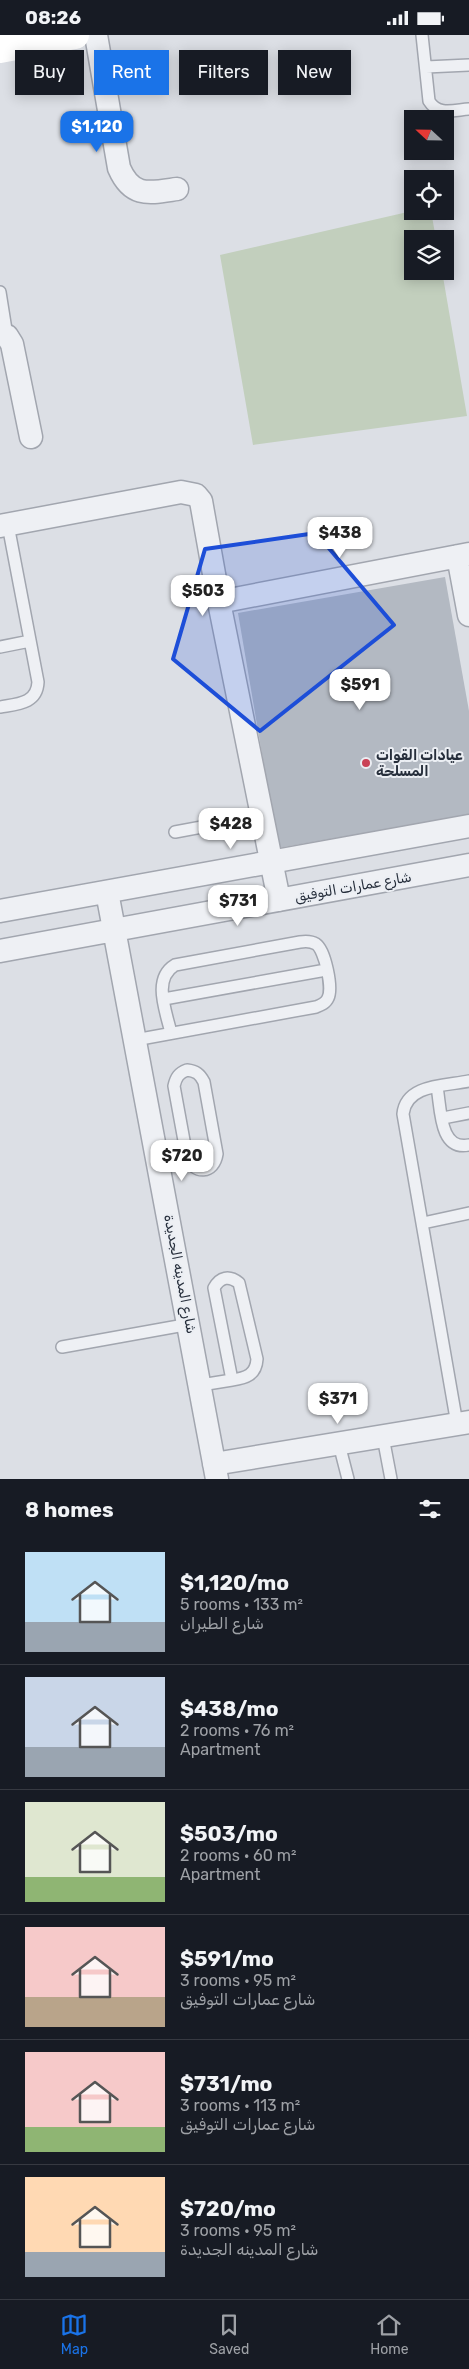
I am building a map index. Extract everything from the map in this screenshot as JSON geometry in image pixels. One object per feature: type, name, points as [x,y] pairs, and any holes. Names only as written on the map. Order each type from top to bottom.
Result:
[{"type":"main road","points":[[0,49],[75,35]]},
{"type":"street","points":[[96,35],[119,168],[124,180],[136,190],[148,193],[177,189]]},
{"type":"street","points":[[4,335],[12,344],[31,437]]},
{"type":"street","points":[[4,525],[189,492],[196,495],[204,509],[219,602],[278,900]]},
{"type":"street","points":[[219,602],[463,555],[468,601]]},
{"type":"street","points":[[0,911],[469,827]]},
{"type":"street","name":"شارع عمارات التوفيق","points":[[0,951],[469,865]]},
{"type":"street","name":"شارع المدينه الجديدة","points":[[107,892],[190,1324],[216,1472]]},
{"type":"street","points":[[216,1472],[339,1444],[463,1423]]},
{"type":"lane","points":[[422,35],[429,101],[432,107],[441,111],[469,109]]},
{"type":"lane","points":[[426,67],[469,65]]},
{"type":"lane","points":[[0,292],[4,335]]},
{"type":"lane","points":[[0,707],[28,701],[37,689],[30,641],[4,525]]},
{"type":"lane","points":[[0,647],[30,641]]},
{"type":"lane","points":[[175,832],[261,816]]},
{"type":"lane","points":[[135,1040],[324,1004],[329,997],[330,989],[322,951],[317,944],[309,941],[175,965],[167,970],[162,978],[171,1033]]},
{"type":"lane","points":[[164,999],[326,970]]},
{"type":"lane","points":[[187,1070],[201,1075],[204,1082],[218,1154],[216,1162],[211,1168],[204,1171],[196,1170],[190,1165],[187,1157],[174,1086],[175,1079],[180,1073],[187,1070]]},
{"type":"lane","points":[[463,1423],[403,1114],[404,1105],[409,1097],[417,1091],[469,1081]]},
{"type":"lane","points":[[437,1087],[446,1137],[450,1142],[462,1146],[469,1145]]},
{"type":"lane","points":[[443,1119],[469,1113]]},
{"type":"lane","points":[[159,1162],[187,1157]]},
{"type":"lane","points":[[423,1223],[469,1213]]},
{"type":"lane","points":[[201,1385],[245,1378],[252,1374],[256,1367],[257,1359],[240,1283],[233,1278],[226,1277],[218,1281],[214,1288],[232,1380]]},
{"type":"lane","points":[[62,1347],[190,1324]]},
{"type":"lane","points":[[382,1437],[392,1479]]},
{"type":"lane","points":[[339,1444],[348,1479]]},
{"type":"highlighted area","points":[[316,533],[394,625],[260,731],[173,659],[205,549]]},
{"type":"green space","points":[[404,213],[404,220],[433,220],[434,230],[404,230],[404,280],[444,280],[467,416],[253,445],[220,255]]},
{"type":"building","name":"عيادات القوات المسلحة","points":[[445,577],[469,711],[469,815],[278,848],[238,613]]},
{"type":"place","name":"عيادات القوات المسلحة","points":[[366,763]]}]
